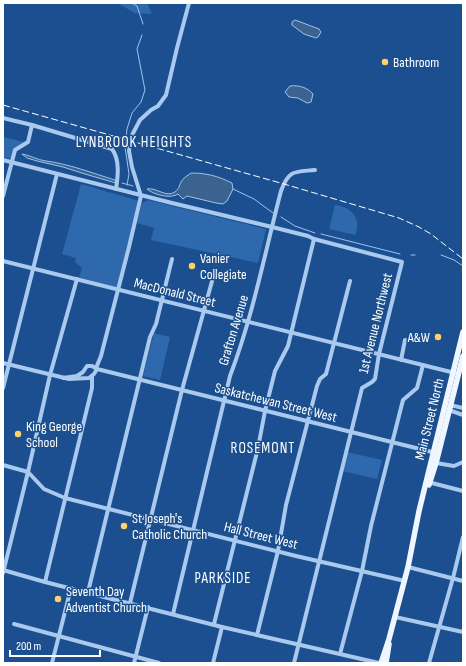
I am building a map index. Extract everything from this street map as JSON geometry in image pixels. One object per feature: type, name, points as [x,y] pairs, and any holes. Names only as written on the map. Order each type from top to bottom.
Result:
[{"type":"main road","name":"Main Street North","points":[[428,481],[436,463],[436,453],[463,332]]},
{"type":"main road","name":"Main Street North","points":[[380,663],[389,639],[405,581],[419,511],[450,407],[455,373],[463,356]]},
{"type":"main road","name":"Main Street North","points":[[386,663],[389,652],[389,639]]},
{"type":"street","points":[[45,582],[92,388],[96,362],[101,352],[118,290],[141,196],[129,155],[131,138],[140,120],[158,106],[166,95],[189,3]]},
{"type":"street","points":[[3,118],[32,125],[112,149],[115,153],[118,171],[116,189]]},
{"type":"street","points":[[3,196],[15,150],[28,142],[32,125]]},
{"type":"street","points":[[3,160],[141,196],[308,236],[314,240],[292,333],[288,346],[275,371],[258,448],[214,624]]},
{"type":"street","name":"Grafton Avenue","points":[[173,614],[230,376],[239,353],[281,190],[287,177],[294,172],[315,170]]},
{"type":"street","points":[[3,388],[57,174]]},
{"type":"street","name":"1st Avenue Northwest","points":[[294,663],[362,388],[372,382],[375,378],[379,354],[402,262],[314,240]]},
{"type":"street","points":[[88,592],[150,337],[156,324],[172,259]]},
{"type":"street","name":"MacDonald Street","points":[[3,261],[455,373]]},
{"type":"street","points":[[130,603],[182,390],[214,274]]},
{"type":"street","points":[[77,279],[50,375],[28,472],[3,571],[222,627],[380,663]]},
{"type":"street","points":[[257,635],[278,551],[286,505],[317,386],[320,378],[326,374],[350,281]]},
{"type":"street","points":[[401,360],[405,340]]},
{"type":"street","points":[[3,363],[72,380],[86,378],[95,370]]},
{"type":"street","points":[[340,654],[362,571],[371,526],[403,400],[417,388],[423,365]]},
{"type":"street","points":[[63,378],[73,377],[83,372],[87,366],[95,370]]},
{"type":"street","name":"Saskatchewan Street West","points":[[95,370],[140,379],[436,453]]},
{"type":"street","points":[[83,372],[92,388]]},
{"type":"street","points":[[450,407],[463,408]]},
{"type":"street","points":[[450,407],[463,415]]},
{"type":"street","points":[[436,463],[454,466],[463,462]]},
{"type":"street","points":[[3,465],[28,472]]},
{"type":"street","name":"Hall Street West","points":[[28,472],[44,489],[66,498],[405,581]]},
{"type":"street","points":[[428,481],[463,491]]},
{"type":"street","points":[[429,663],[463,537]]},
{"type":"street","points":[[408,567],[463,581]]},
{"type":"street","points":[[52,663],[71,588]]},
{"type":"street","points":[[134,663],[148,607]]},
{"type":"street","points":[[395,617],[463,632]]},
{"type":"street","points":[[14,624],[159,663]]},
{"type":"street","points":[[213,663],[222,627]]},
{"type":"shaded area","points":[[117,3],[147,3],[152,14],[135,13]]},
{"type":"shaded area","points":[[295,20],[319,29],[321,32],[316,38],[304,34],[292,25],[292,22]]},
{"type":"shaded area","points":[[290,86],[302,87],[311,92],[313,94],[311,102],[307,103],[298,98],[289,97],[285,92]]},
{"type":"shaded area","points":[[3,137],[28,143],[16,151],[12,159],[3,157]]},
{"type":"shaded area","points":[[22,154],[80,169],[115,180],[116,183],[27,158]]},
{"type":"shaded area","points":[[191,173],[212,175],[232,183],[233,189],[227,201],[223,204],[187,196],[183,199],[178,194],[162,196],[147,189],[154,189],[172,194],[178,189],[183,179]]},
{"type":"shaded area","points":[[81,184],[139,201],[117,288],[79,278],[82,268],[75,262],[76,258],[62,254]]},
{"type":"shaded area","points":[[148,200],[266,229],[258,263],[151,240],[154,228],[137,223],[142,203]]},
{"type":"shaded area","points":[[335,205],[346,208],[354,215],[357,224],[355,235],[329,229]]},
{"type":"shaded area","points":[[154,333],[170,337],[160,380],[143,376]]},
{"type":"shaded area","points":[[347,452],[382,460],[377,479],[343,471]]},
{"type":"waterway","points":[[132,3],[137,6],[143,24]]},
{"type":"waterway","points":[[127,185],[129,174],[125,147],[127,129],[132,113],[141,102],[145,90],[137,49],[142,35]]},
{"type":"waterway","points":[[122,183],[133,186]]},
{"type":"waterway","points":[[233,189],[254,199],[273,213]]},
{"type":"waterway","points":[[281,217],[295,226],[315,233]]},
{"type":"waterway","points":[[321,234],[400,254]]},
{"type":"waterway","points":[[441,255],[454,260],[463,266]]},
{"type":"railway","points":[[3,105],[399,218],[431,234],[463,259]]},
{"type":"place","name":"Bathroom","points":[[385,62]]},
{"type":"place","name":"Vanier Collegiate","points":[[192,266]]},
{"type":"place","name":"A&W","points":[[438,337]]},
{"type":"place","name":"King George School","points":[[18,434]]},
{"type":"place","name":"St Joseph's Catholic Church","points":[[124,526]]},
{"type":"place","name":"Seventh Day Adventist Church","points":[[58,599]]},
{"type":"district","name":"LYNBROOK HEIGHTS","points":[[134,142]]},
{"type":"district","name":"ROSEMONT","points":[[263,448]]},
{"type":"district","name":"PARKSIDE","points":[[223,578]]}]
